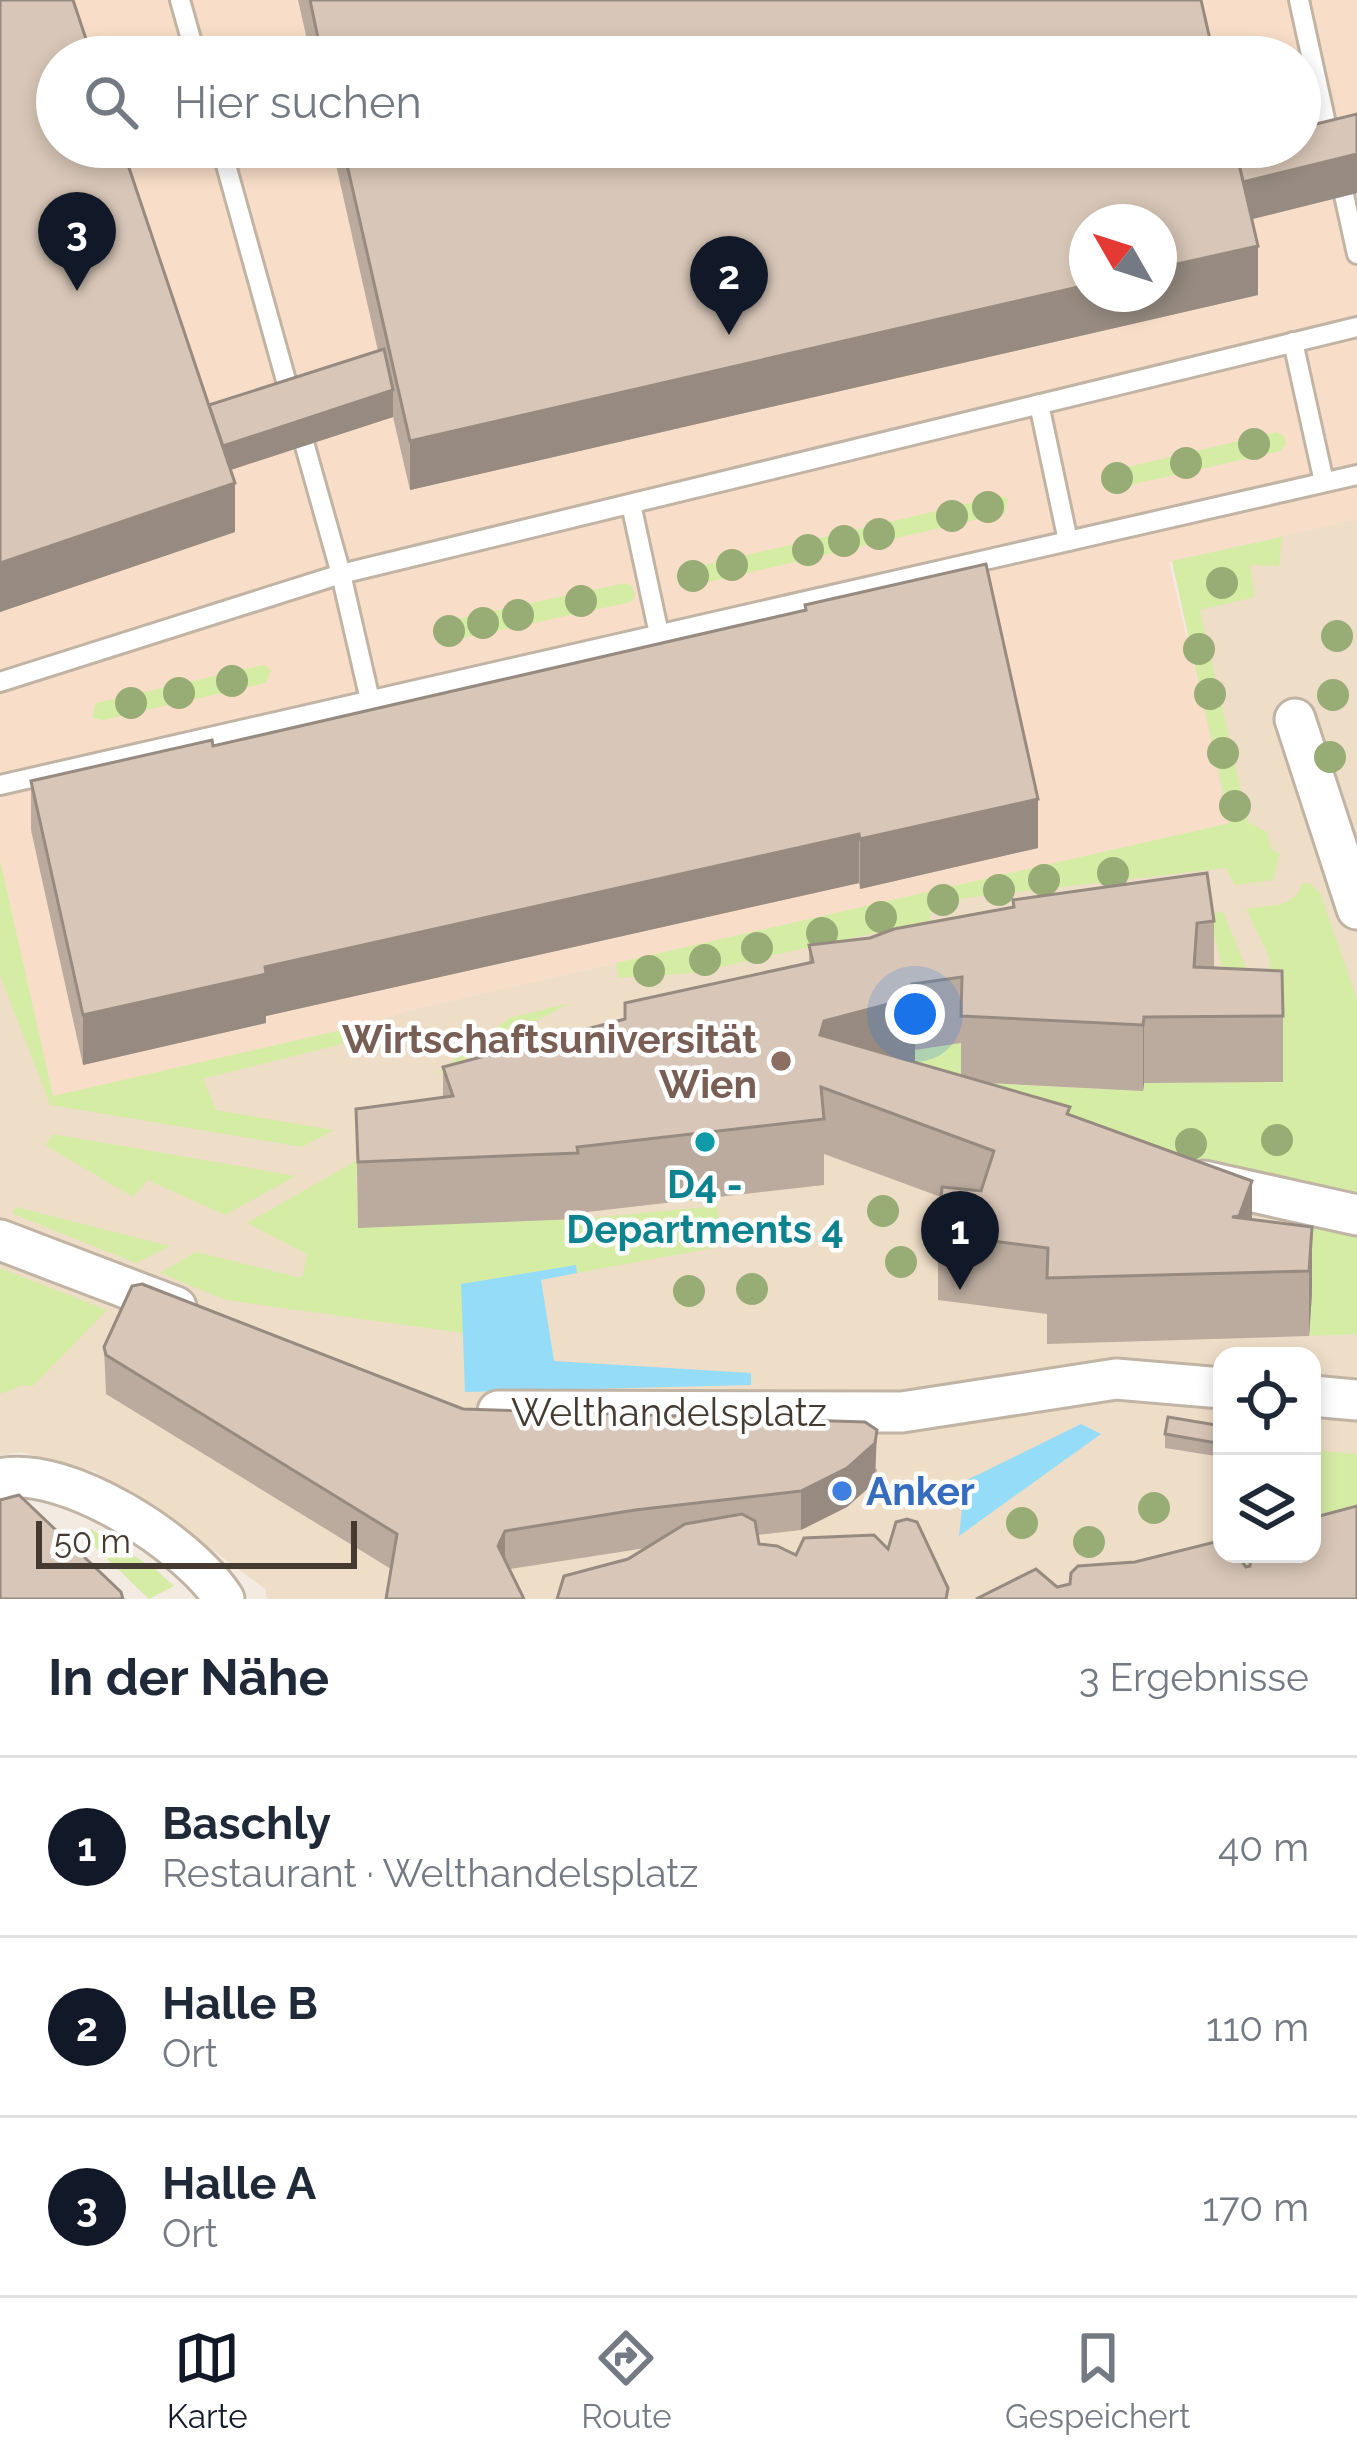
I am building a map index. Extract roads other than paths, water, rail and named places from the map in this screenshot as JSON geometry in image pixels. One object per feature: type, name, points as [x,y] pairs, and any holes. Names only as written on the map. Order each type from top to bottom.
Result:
[{"type":"street","points":[[1294,719],[1357,909]]},
{"type":"street","points":[[1171,1173],[1357,1215]]},
{"type":"street","points":[[0,1240],[221,1324]]},
{"type":"street","name":"Welthandelsplatz","points":[[458,1412],[902,1412],[1116,1379],[1213,1387]]},
{"type":"street","points":[[1321,1397],[1357,1400]]},
{"type":"street","points":[[0,1479],[18,1474],[75,1490],[154,1528],[212,1581],[224,1599]]},
{"type":"lane","points":[[180,0],[190,36]]},
{"type":"lane","points":[[1299,0],[1307,36]]},
{"type":"lane","points":[[1321,99],[1334,158]]},
{"type":"lane","points":[[227,168],[293,404]]},
{"type":"lane","points":[[1344,195],[1357,254]]},
{"type":"lane","points":[[0,682],[341,574],[1357,327]]},
{"type":"lane","points":[[1293,342],[1324,482]]},
{"type":"lane","points":[[1039,404],[1068,541]]},
{"type":"lane","points":[[305,446],[370,700]]},
{"type":"lane","points":[[0,785],[1357,475]]},
{"type":"lane","points":[[632,504],[659,634]]},
{"type":"water","points":[[576,1265],[577,1273],[541,1280],[554,1361],[751,1373],[751,1385],[465,1392],[461,1284]]},
{"type":"water","points":[[1081,1424],[1101,1434],[959,1536],[965,1481]]},
{"type":"place","name":"Halle A","points":[[77,291]]},
{"type":"place","name":"Halle B","points":[[729,335]]},
{"type":"place","name":"Wirtschaftsuniversität Wien","points":[[781,1061]]},
{"type":"place","name":"D4 - Departments 4","points":[[705,1142]]},
{"type":"place","name":"Baschly","points":[[960,1290]]},
{"type":"place","name":"Anker","points":[[842,1491]]}]
